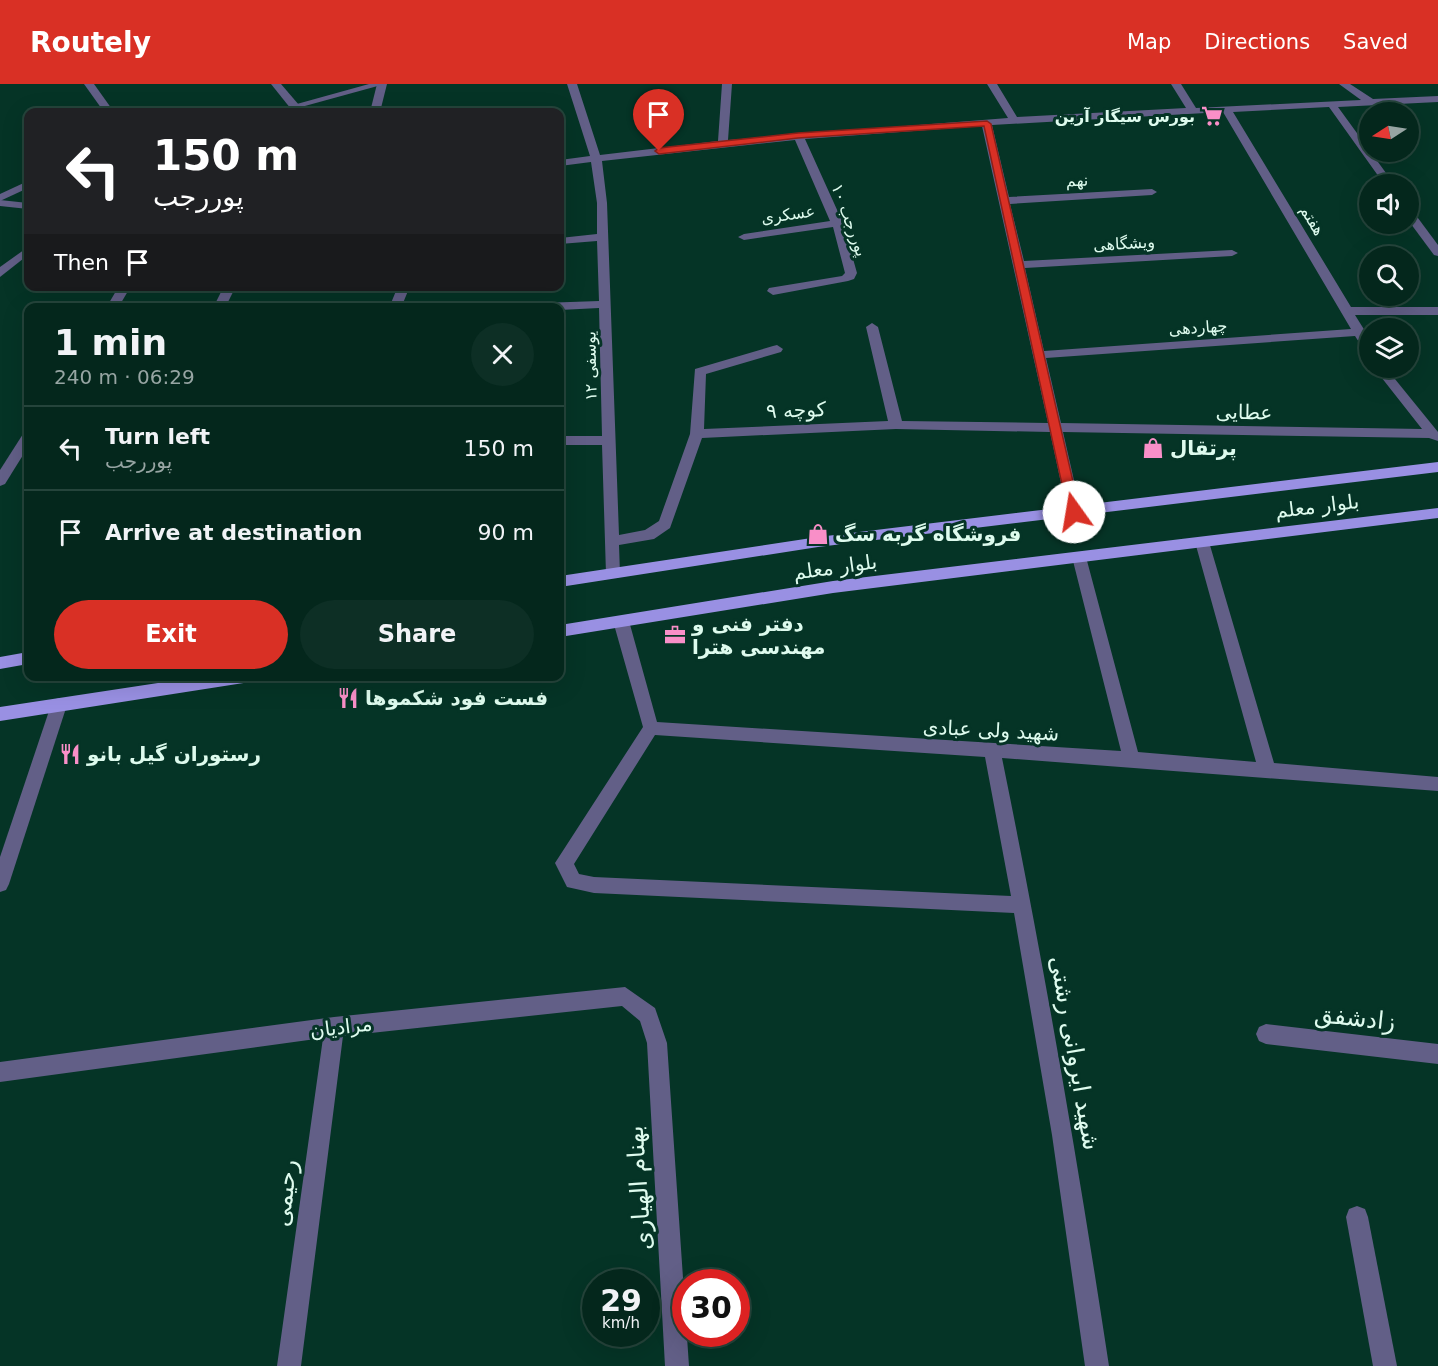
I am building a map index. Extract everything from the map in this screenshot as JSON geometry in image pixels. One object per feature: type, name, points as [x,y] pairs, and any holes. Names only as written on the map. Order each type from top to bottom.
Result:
[{"type":"main road","name":"بلوار معلم","points":[[564,581],[818,543],[1438,467]]},
{"type":"main road","name":"بلوار معلم","points":[[564,630],[833,588],[1438,513]]},
{"type":"main road","points":[[0,663],[24,659]]},
{"type":"main road","points":[[0,714],[217,681]]},
{"type":"street","points":[[89,84],[106,108]]},
{"type":"street","points":[[276,84],[295,107]]},
{"type":"street","points":[[291,108],[381,84],[376,108]]},
{"type":"street","name":"یوسفی ۱۲","points":[[572,84],[596,158],[602,203],[613,574]]},
{"type":"street","points":[[723,144],[727,84]]},
{"type":"street","points":[[992,84],[1016,122]]},
{"type":"street","points":[[1176,84],[1193,111]]},
{"type":"street","points":[[1344,84],[1371,102]]},
{"type":"street","points":[[1388,102],[1438,99]]},
{"type":"street","points":[[564,162],[798,136],[1226,109],[1359,104]]},
{"type":"street","points":[[1332,105],[1382,174]]},
{"type":"street","name":"هفتم","points":[[1226,109],[1359,332]]},
{"type":"street","points":[[987,124],[1074,512]]},
{"type":"street","name":"پوررجب ۱۰","points":[[773,291],[850,277],[851,273],[837,223],[798,136]]},
{"type":"street","points":[[0,200],[24,186]]},
{"type":"street","name":"نهم","points":[[1004,201],[1152,192]]},
{"type":"street","points":[[0,200],[24,205]]},
{"type":"street","name":"عسکری","points":[[744,237],[837,223]]},
{"type":"street","points":[[1419,227],[1438,253]]},
{"type":"street","points":[[564,242],[603,237]]},
{"type":"street","points":[[0,273],[24,253]]},
{"type":"street","name":"ویشگاهی","points":[[1019,265],[1232,253]]},
{"type":"street","points":[[564,306],[604,304]]},
{"type":"street","points":[[1347,311],[1438,311]]},
{"type":"street","points":[[872,327],[896,425]]},
{"type":"street","name":"چهاردهی","points":[[1039,355],[1359,332]]},
{"type":"street","points":[[612,541],[649,535],[665,524],[697,434],[700,372],[777,349]]},
{"type":"street","points":[[1388,378],[1435,437]]},
{"type":"street","name":"کوچه ۹","points":[[697,434],[896,425],[1055,429]]},
{"type":"street","name":"عطایی","points":[[1055,429],[1435,437]]},
{"type":"street","points":[[564,441],[608,440]]},
{"type":"street","points":[[0,481],[24,443]]},
{"type":"street","points":[[1202,542],[1267,770]]},
{"type":"street","points":[[1079,557],[1131,759]]},
{"type":"street","points":[[621,621],[651,728],[564,863],[573,880],[594,885],[1023,905]]},
{"type":"street","points":[[0,884],[59,705]]},
{"type":"street","name":"شهید ولی عبادی","points":[[651,728],[1131,759],[1438,784]]},
{"type":"street","name":"شهید ایروانی رشتی","points":[[992,751],[1023,905],[1073,1194],[1097,1366]]},
{"type":"street","name":"مرادیان","points":[[0,1072],[334,1027],[625,996],[648,1015],[657,1043]]},
{"type":"street","name":"رحیمی","points":[[289,1366],[334,1027]]},
{"type":"street","name":"زادشفق","points":[[1266,1034],[1438,1054]]},
{"type":"street","name":"بهنام الهیاری","points":[[657,1043],[677,1366]]},
{"type":"street","points":[[1357,1217],[1385,1366]]},
{"type":"place","name":"بورس سیگار آرین","points":[[1212,116]]},
{"type":"place","name":"پرتقال","points":[[1153,448]]},
{"type":"place","name":"فروشگاه گربه سگ","points":[[818,534]]},
{"type":"place","name":"دفتر فنی و مهندسی هترا","points":[[675,635]]},
{"type":"place","name":"فست فود شکموها","points":[[348,698]]},
{"type":"place","name":"رستوران گیل بانو","points":[[70,754]]},
{"type":"route","points":[[659,151],[798,136],[987,124],[1074,512]]}]
